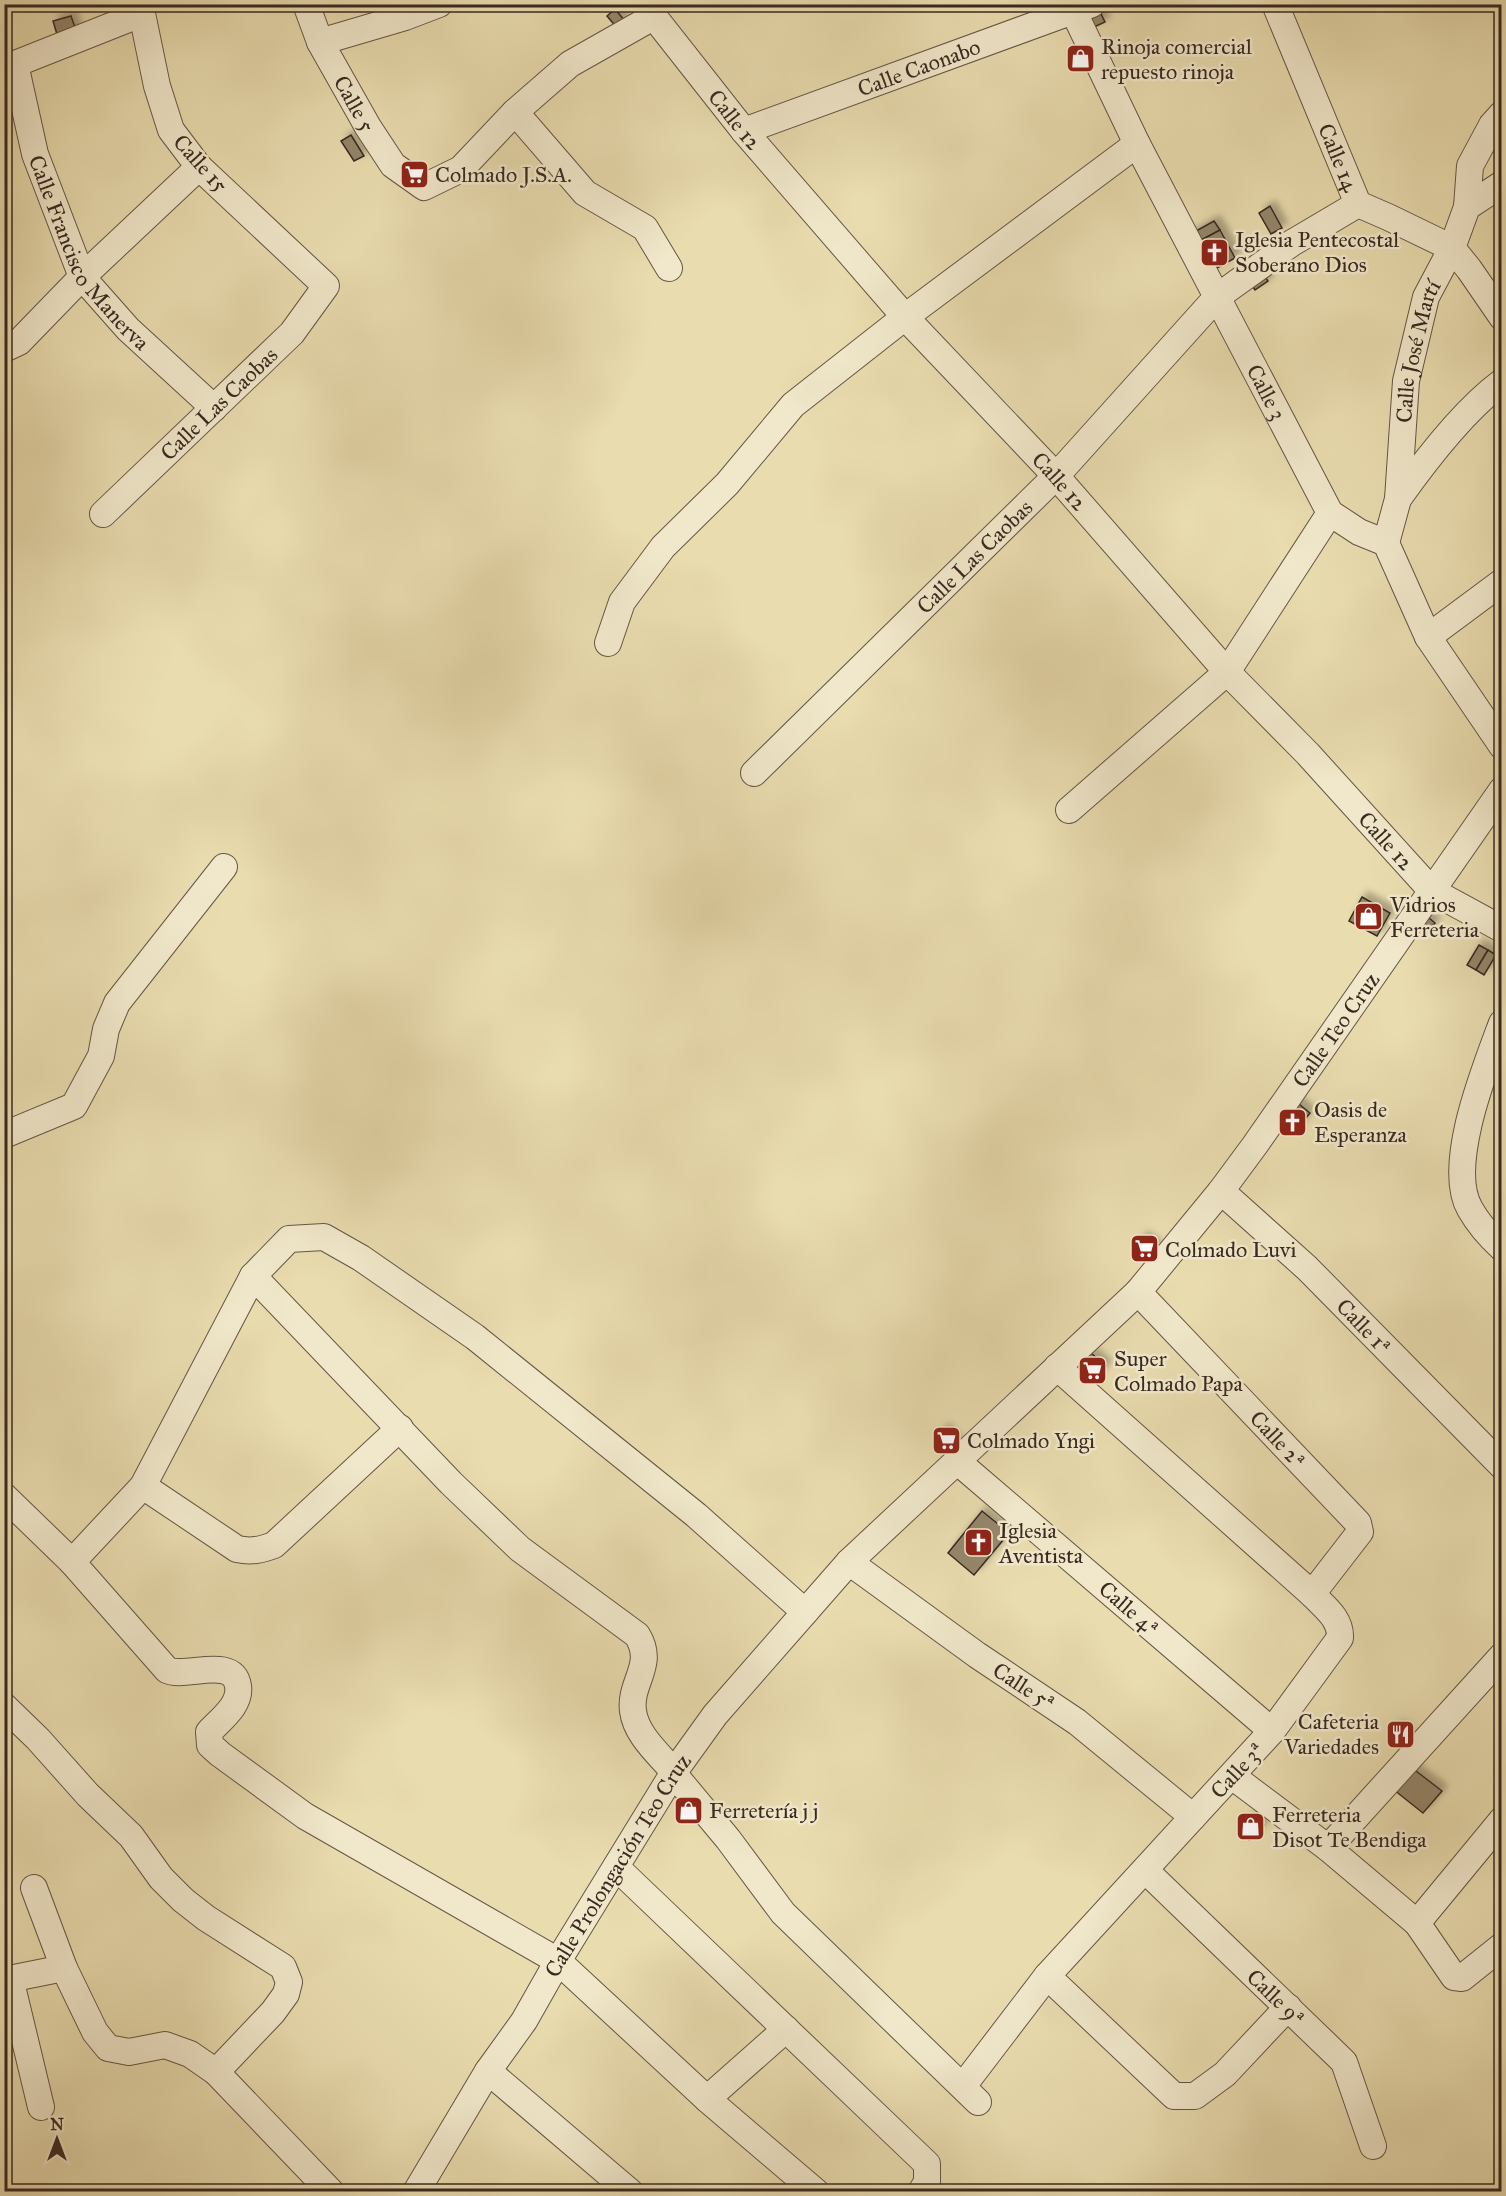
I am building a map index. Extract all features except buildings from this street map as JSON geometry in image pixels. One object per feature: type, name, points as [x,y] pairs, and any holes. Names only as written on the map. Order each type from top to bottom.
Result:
[{"type":"street","name":"Calle 5","points":[[306,4],[320,42],[368,127],[393,165],[424,187],[461,169],[515,112]]},
{"type":"street","points":[[320,42],[405,17],[439,4]]},
{"type":"street","name":"Calle 14","points":[[1275,4],[1358,204],[1452,248],[1502,317]]},
{"type":"street","name":"Calle Caonabo","points":[[744,131],[1079,7]]},
{"type":"street","name":"Calle 3","points":[[1079,7],[1137,144],[1330,513],[1359,532],[1386,543]]},
{"type":"street","points":[[10,65],[140,9]]},
{"type":"street","name":"Calle 15","points":[[140,9],[157,86],[171,130],[200,167],[326,286]]},
{"type":"street","points":[[649,11],[570,64],[515,112],[585,193],[645,228],[669,268]]},
{"type":"street","name":"Calle 12","points":[[649,11],[744,131],[905,318],[1056,476],[1227,672],[1308,754],[1432,891],[1502,929]]},
{"type":"street","name":"Calle Francisco Manerva","points":[[10,65],[34,154],[82,277],[128,329],[214,408]]},
{"type":"street","name":"Calle José Martí","points":[[1386,543],[1398,499],[1406,381],[1426,297],[1452,248],[1467,207],[1470,166],[1492,125],[1502,114]]},
{"type":"street","points":[[608,643],[622,602],[663,547],[727,484],[793,405],[1137,144]]},
{"type":"street","points":[[4,349],[20,342],[82,277],[200,167]]},
{"type":"street","points":[[1467,207],[1502,184]]},
{"type":"street","name":"Calle Las Caobas","points":[[754,773],[1056,476],[1217,297],[1292,243],[1358,204]]},
{"type":"street","name":"Calle Las Caobas","points":[[104,514],[292,333],[326,286]]},
{"type":"street","points":[[1398,499],[1420,468],[1484,395],[1502,382]]},
{"type":"street","points":[[1069,810],[1227,672],[1330,513]]},
{"type":"street","points":[[1386,543],[1428,637],[1502,746]]},
{"type":"street","points":[[1428,637],[1502,582]]},
{"type":"street","name":"Calle Teo Cruz","points":[[849,1563],[1138,1292],[1221,1191],[1502,790]]},
{"type":"street","points":[[4,1135],[74,1106],[101,1056],[106,1029],[117,1003],[224,867]]},
{"type":"street","points":[[1502,1023],[1474,1100],[1463,1153],[1462,1180],[1469,1207],[1502,1248]]},
{"type":"street","name":"Calle 1ª","points":[[1221,1191],[1307,1268],[1502,1466]]},
{"type":"street","points":[[72,1562],[143,1486],[253,1276],[289,1239],[324,1237],[361,1258],[475,1336],[696,1515],[805,1612]]},
{"type":"street","points":[[253,1276],[451,1483],[520,1549],[637,1635],[643,1645],[645,1656],[634,1693],[632,1710],[637,1727],[673,1772]]},
{"type":"street","name":"Calle 2ª","points":[[1138,1292],[1358,1523],[1360,1532],[1312,1594]]},
{"type":"street","name":"Calle 3ª","points":[[673,1772],[728,1839],[783,1913],[970,2094],[1047,1976],[1272,1731],[1340,1638],[1341,1630],[1337,1620],[1312,1594],[1057,1367]]},
{"type":"street","points":[[143,1486],[237,1549],[250,1552],[264,1549],[274,1545],[400,1428]]},
{"type":"street","name":"Calle 4ª","points":[[958,1462],[1272,1731]]},
{"type":"street","points":[[4,1496],[72,1562],[167,1671],[174,1674],[222,1670],[229,1672],[237,1680],[239,1693],[235,1702],[209,1732],[210,1745],[220,1754],[305,1816],[558,1961],[707,2099],[816,2192]]},
{"type":"street","name":"Calle Prolongación Teo Cruz","points":[[416,2192],[488,2071],[524,2021],[673,1772],[715,1715],[849,1563]]},
{"type":"street","name":"Calle 5ª","points":[[849,1563],[976,1655],[1077,1722],[1194,1817]]},
{"type":"street","points":[[1328,1848],[1502,1656]]},
{"type":"street","points":[[4,1706],[38,1738],[88,1795],[130,1836],[161,1878],[183,1900],[206,1918],[284,1967],[289,1982],[286,1994],[273,2012],[216,2073]]},
{"type":"street","points":[[1232,1776],[1328,1848],[1417,1923],[1454,1977],[1461,1978],[1502,1946]]},
{"type":"street","points":[[1417,1923],[1502,1820]]},
{"type":"street","points":[[616,1867],[927,2164],[927,2182],[921,2192]]},
{"type":"street","name":"Calle 9ª","points":[[1144,1870],[1344,2062],[1373,2146]]},
{"type":"street","points":[[34,1888],[64,1968],[95,2032],[108,2048],[129,2052],[165,2045],[190,2054],[216,2073],[331,2192]]},
{"type":"street","points":[[41,2107],[7,1979],[64,1968]]},
{"type":"street","points":[[1047,1976],[1174,2096],[1195,2096],[1226,2074],[1288,2007]]},
{"type":"street","points":[[707,2099],[786,2029]]},
{"type":"street","points":[[488,2071],[630,2192]]},
{"type":"place","name":"Rinoja comercial repuesto rinoja","points":[[1080,59]]},
{"type":"place","name":"Colmado J.S.A.","points":[[414,174]]},
{"type":"place","name":"Iglesia Pentecostal Soberano Dios","points":[[1214,252]]},
{"type":"place","name":"Vidrios Ferreteria","points":[[1369,917]]},
{"type":"place","name":"Oasis de Esperanza","points":[[1293,1122]]},
{"type":"place","name":"Colmado Luvi","points":[[1144,1249]]},
{"type":"place","name":"Super Colmado Papa","points":[[1093,1371]]},
{"type":"place","name":"Colmado Yngi","points":[[946,1440]]},
{"type":"place","name":"Iglesia Aventista","points":[[978,1543]]},
{"type":"place","name":"Cafeteria Variedades","points":[[1400,1734]]},
{"type":"place","name":"Ferretería j j","points":[[688,1810]]},
{"type":"place","name":"Ferreteria Disot Te Bendiga","points":[[1251,1827]]}]
